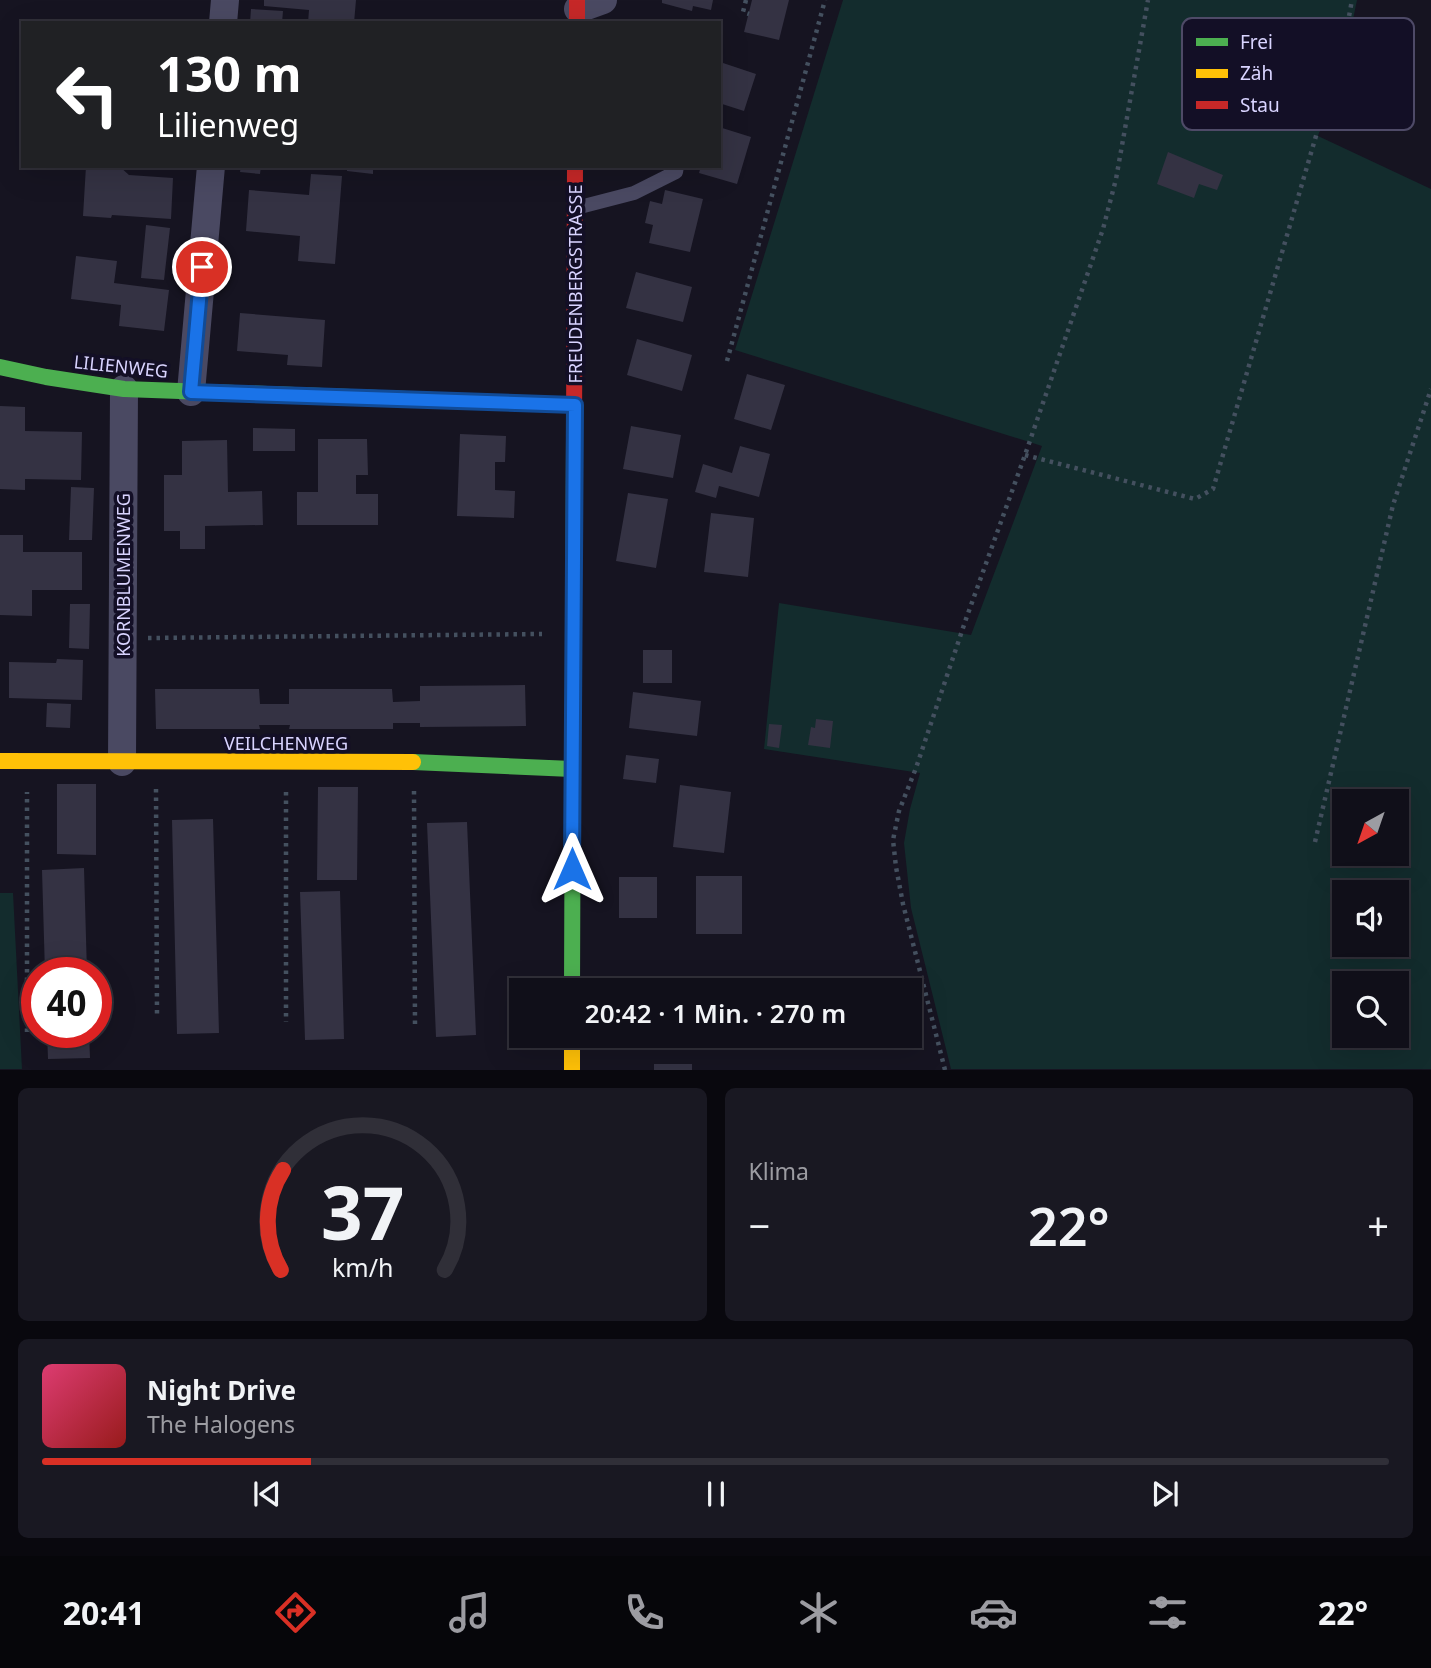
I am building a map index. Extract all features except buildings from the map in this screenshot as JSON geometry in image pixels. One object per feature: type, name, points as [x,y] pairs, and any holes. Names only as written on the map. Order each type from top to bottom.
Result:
[{"type":"street","points":[[223,21],[225,0]]},
{"type":"street","points":[[191,392],[211,168]]},
{"type":"street","name":"FREUDENBERGSTRASSE","points":[[572,978],[575,168]]},
{"type":"street","name":"LILIENWEG","points":[[0,367],[46,377],[124,388],[575,405]]},
{"type":"street","name":"KORNBLUMENWEG","points":[[122,762],[124,388]]},
{"type":"street","name":"VEILCHENWEG","points":[[0,761],[414,762],[572,769]]},
{"type":"street","points":[[572,1048],[572,1069]]},
{"type":"lane","points":[[575,208],[634,193],[676,172],[677,168]]},
{"type":"path","points":[[746,0],[743,12],[749,14]]},
{"type":"path","points":[[727,361],[825,0]]},
{"type":"path","points":[[944,1069],[904,904],[893,840],[899,811],[1103,229],[1116,179],[1148,0]]},
{"type":"path","points":[[1349,18],[1352,0]]},
{"type":"path","points":[[1026,455],[1195,499],[1213,488],[1318,130]]},
{"type":"path","points":[[1315,842],[1393,505],[1431,390]]},
{"type":"path","points":[[123,639],[534,634]]},
{"type":"path","points":[[27,761],[27,957]]},
{"type":"path","points":[[156,762],[157,1016]]},
{"type":"path","points":[[286,762],[286,1022]]},
{"type":"path","points":[[414,762],[415,1028]]},
{"type":"green space","points":[[843,0],[1357,0],[1353,18],[1182,18],[1182,130],[1320,130],[1318,136],[1431,189],[1431,1069],[951,1069],[911,908],[904,843],[920,773],[764,749],[779,603],[971,635],[1042,446],[735,350]]},
{"type":"green space","points":[[0,893],[13,893],[22,1069],[0,1069]]},
{"type":"traffic: fast","points":[[0,367],[124,389],[575,405]]},
{"type":"traffic: fast","points":[[572,978],[574,439]]},
{"type":"traffic: fast","points":[[413,762],[572,769]]},
{"type":"traffic: slow","points":[[0,761],[413,762]]},
{"type":"traffic: slow","points":[[572,1048],[572,1070]]},
{"type":"traffic: jam","points":[[577,0],[577,21]]},
{"type":"traffic: jam","points":[[574,439],[575,168]]},
{"type":"route","points":[[202,267],[191,392],[575,405],[572,869]]}]
